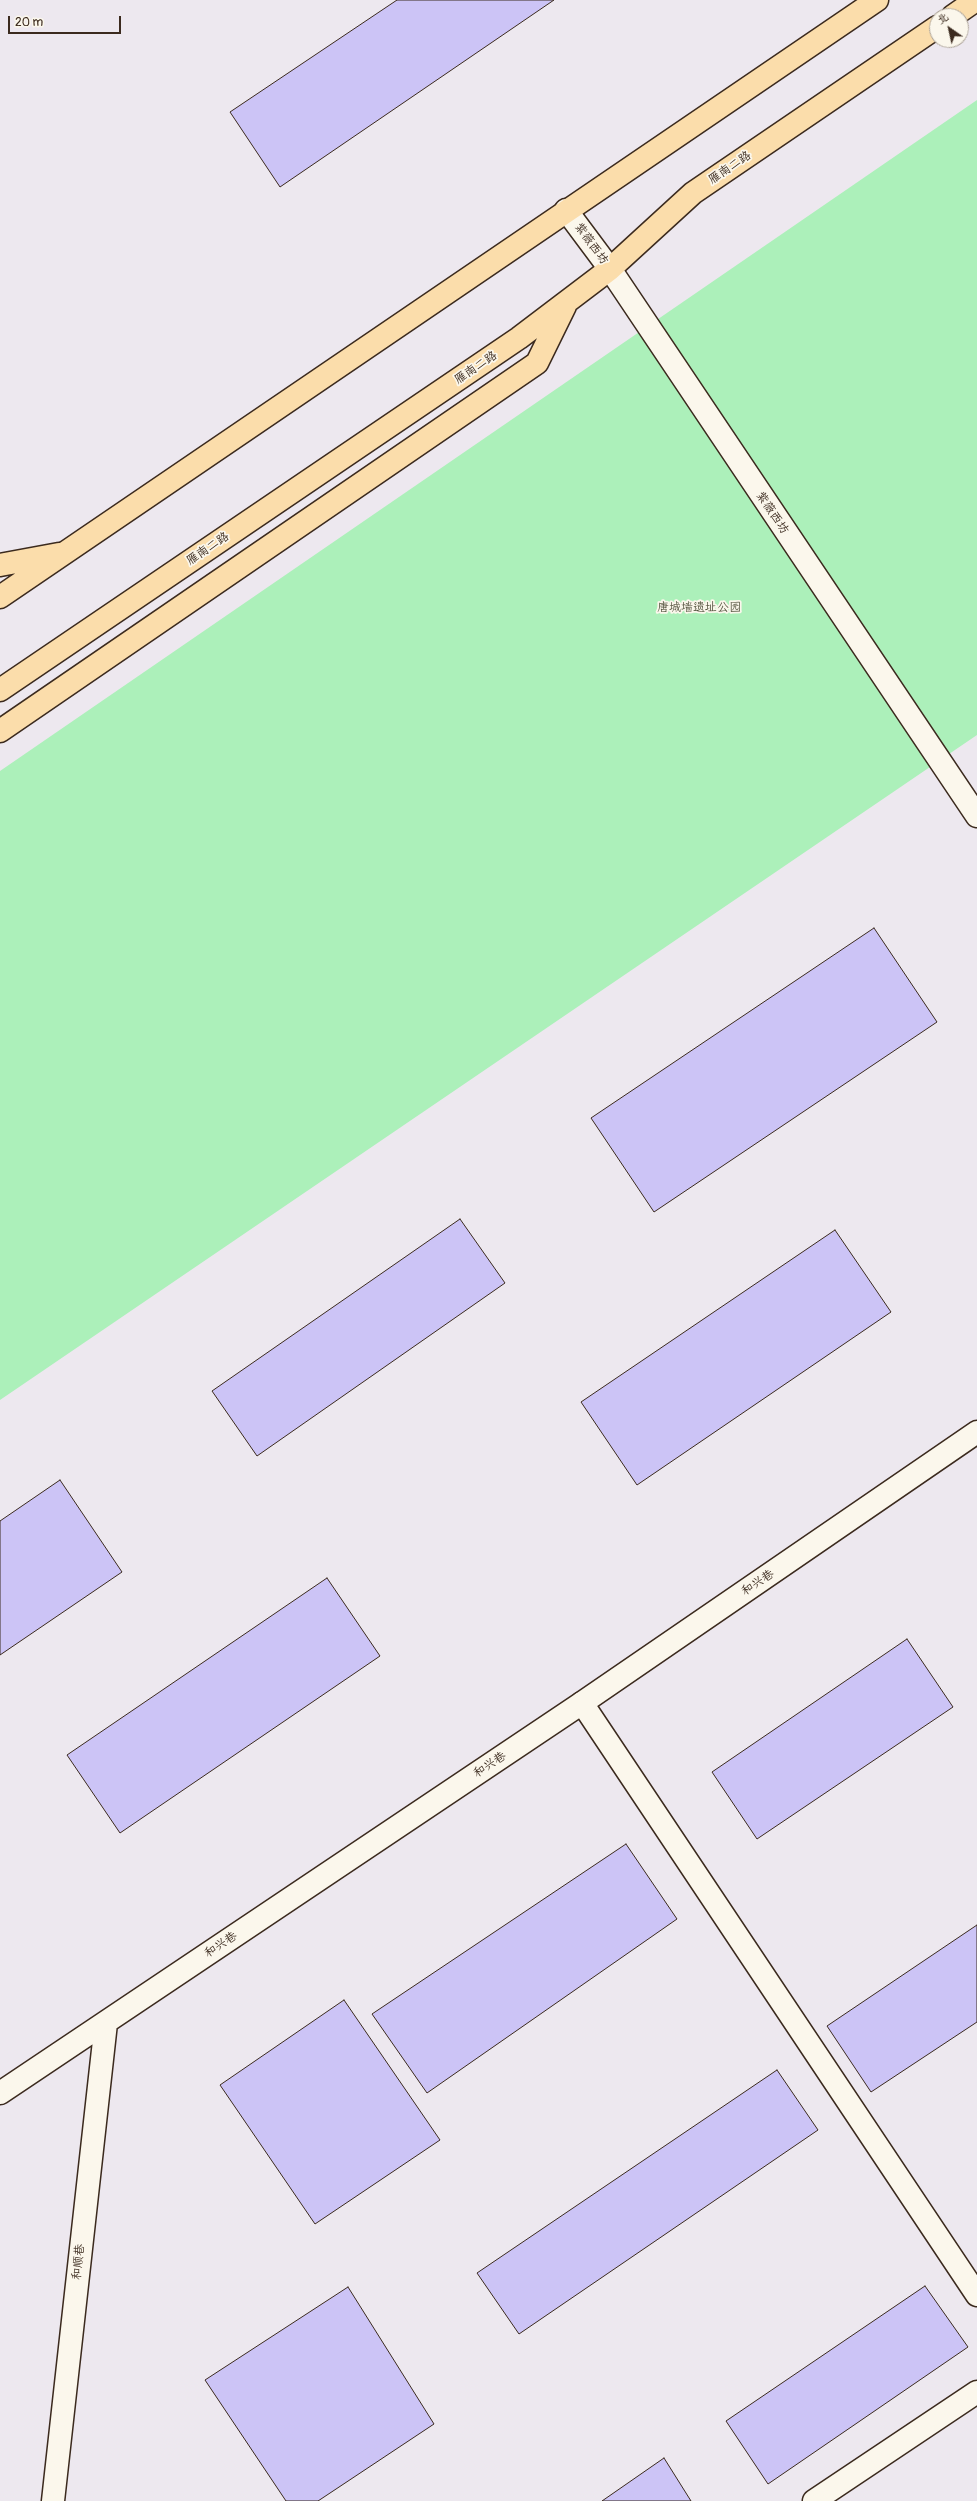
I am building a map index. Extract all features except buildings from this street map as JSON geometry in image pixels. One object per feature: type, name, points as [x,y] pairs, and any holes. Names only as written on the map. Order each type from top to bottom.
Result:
[{"type":"main road","points":[[0,597],[566,210],[877,0]]},
{"type":"main road","points":[[964,8],[976,0]]},
{"type":"main road","name":"雁南二路","points":[[0,690],[519,338],[568,299],[610,269],[693,193],[929,32]]},
{"type":"main road","points":[[0,731],[536,363],[568,299]]},
{"type":"main road","points":[[0,565],[66,552]]},
{"type":"street","name":"紫薇西坊","points":[[566,210],[610,269],[977,816]]},
{"type":"street","name":"和兴巷","points":[[0,2093],[582,1703],[977,1432]]},
{"type":"street","points":[[582,1703],[977,2295]]},
{"type":"street","name":"和顺巷","points":[[53,2501],[106,2023]]},
{"type":"street","points":[[814,2501],[977,2392]]},
{"type":"green space","name":"唐城墙遗址公园","points":[[977,100],[977,735],[0,1400],[0,771]]}]
